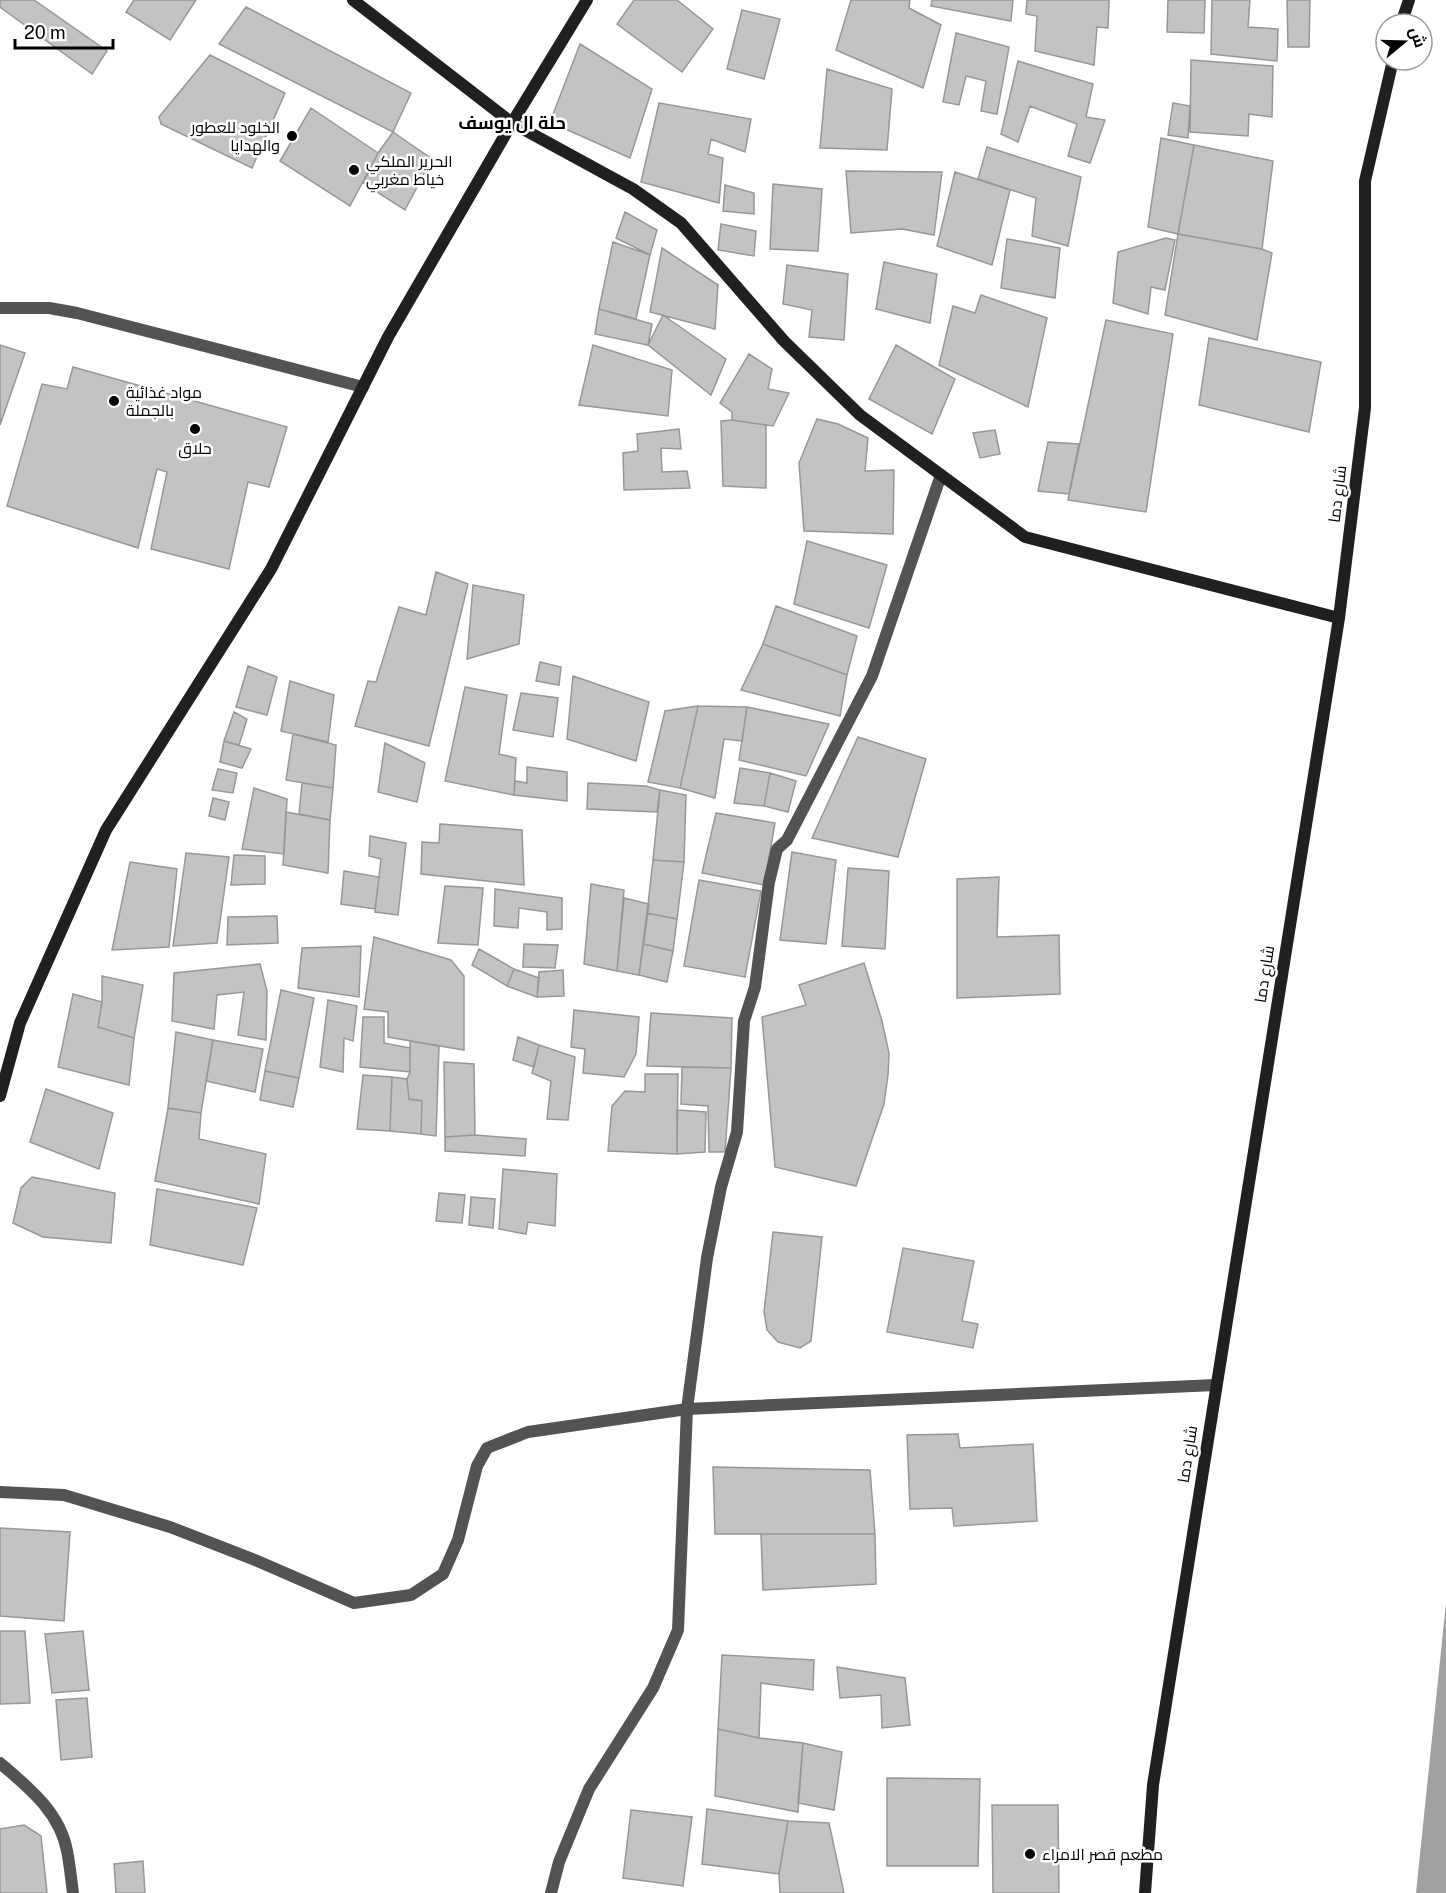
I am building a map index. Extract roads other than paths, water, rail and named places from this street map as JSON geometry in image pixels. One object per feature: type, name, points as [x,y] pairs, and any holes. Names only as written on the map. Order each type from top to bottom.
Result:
[{"type":"street","points":[[353,0],[512,123],[633,189],[681,223],[784,341],[860,415],[1025,537],[1339,618]]},
{"type":"street","points":[[0,1096],[20,1023],[106,830],[271,570],[388,337],[512,123],[587,0]]},
{"type":"street","name":"شارع دما","points":[[1145,1893],[1153,1785],[1339,618],[1365,408],[1365,181],[1390,72]]},
{"type":"street","points":[[0,308],[49,308],[77,313],[363,387]]},
{"type":"street","points":[[551,1893],[559,1862],[589,1789],[652,1688],[678,1630],[687,1409],[707,1258],[721,1187],[737,1132],[744,1021],[755,987],[769,882],[777,849],[787,840],[872,676],[941,475]]},
{"type":"street","points":[[0,1492],[64,1495],[170,1527],[255,1560],[354,1603],[411,1595],[443,1574],[458,1540],[477,1466],[487,1448],[528,1432],[687,1409],[1215,1385]]},
{"type":"street","points":[[0,1763],[38,1796],[59,1826],[67,1849],[73,1893]]},
{"type":"place","name":"الخلود للعطور والهدايا","points":[[292,136]]},
{"type":"place","name":"الحرير الملكي خياط مغربي","points":[[354,170]]},
{"type":"place","name":"مواد غذائية بالجملة","points":[[114,401]]},
{"type":"place","name":"حلاق","points":[[195,429]]},
{"type":"place","name":"مطعم قصر الامراء","points":[[1030,1854]]},
{"type":"district","name":"حلة ال يوسف","points":[[512,123]]}]
